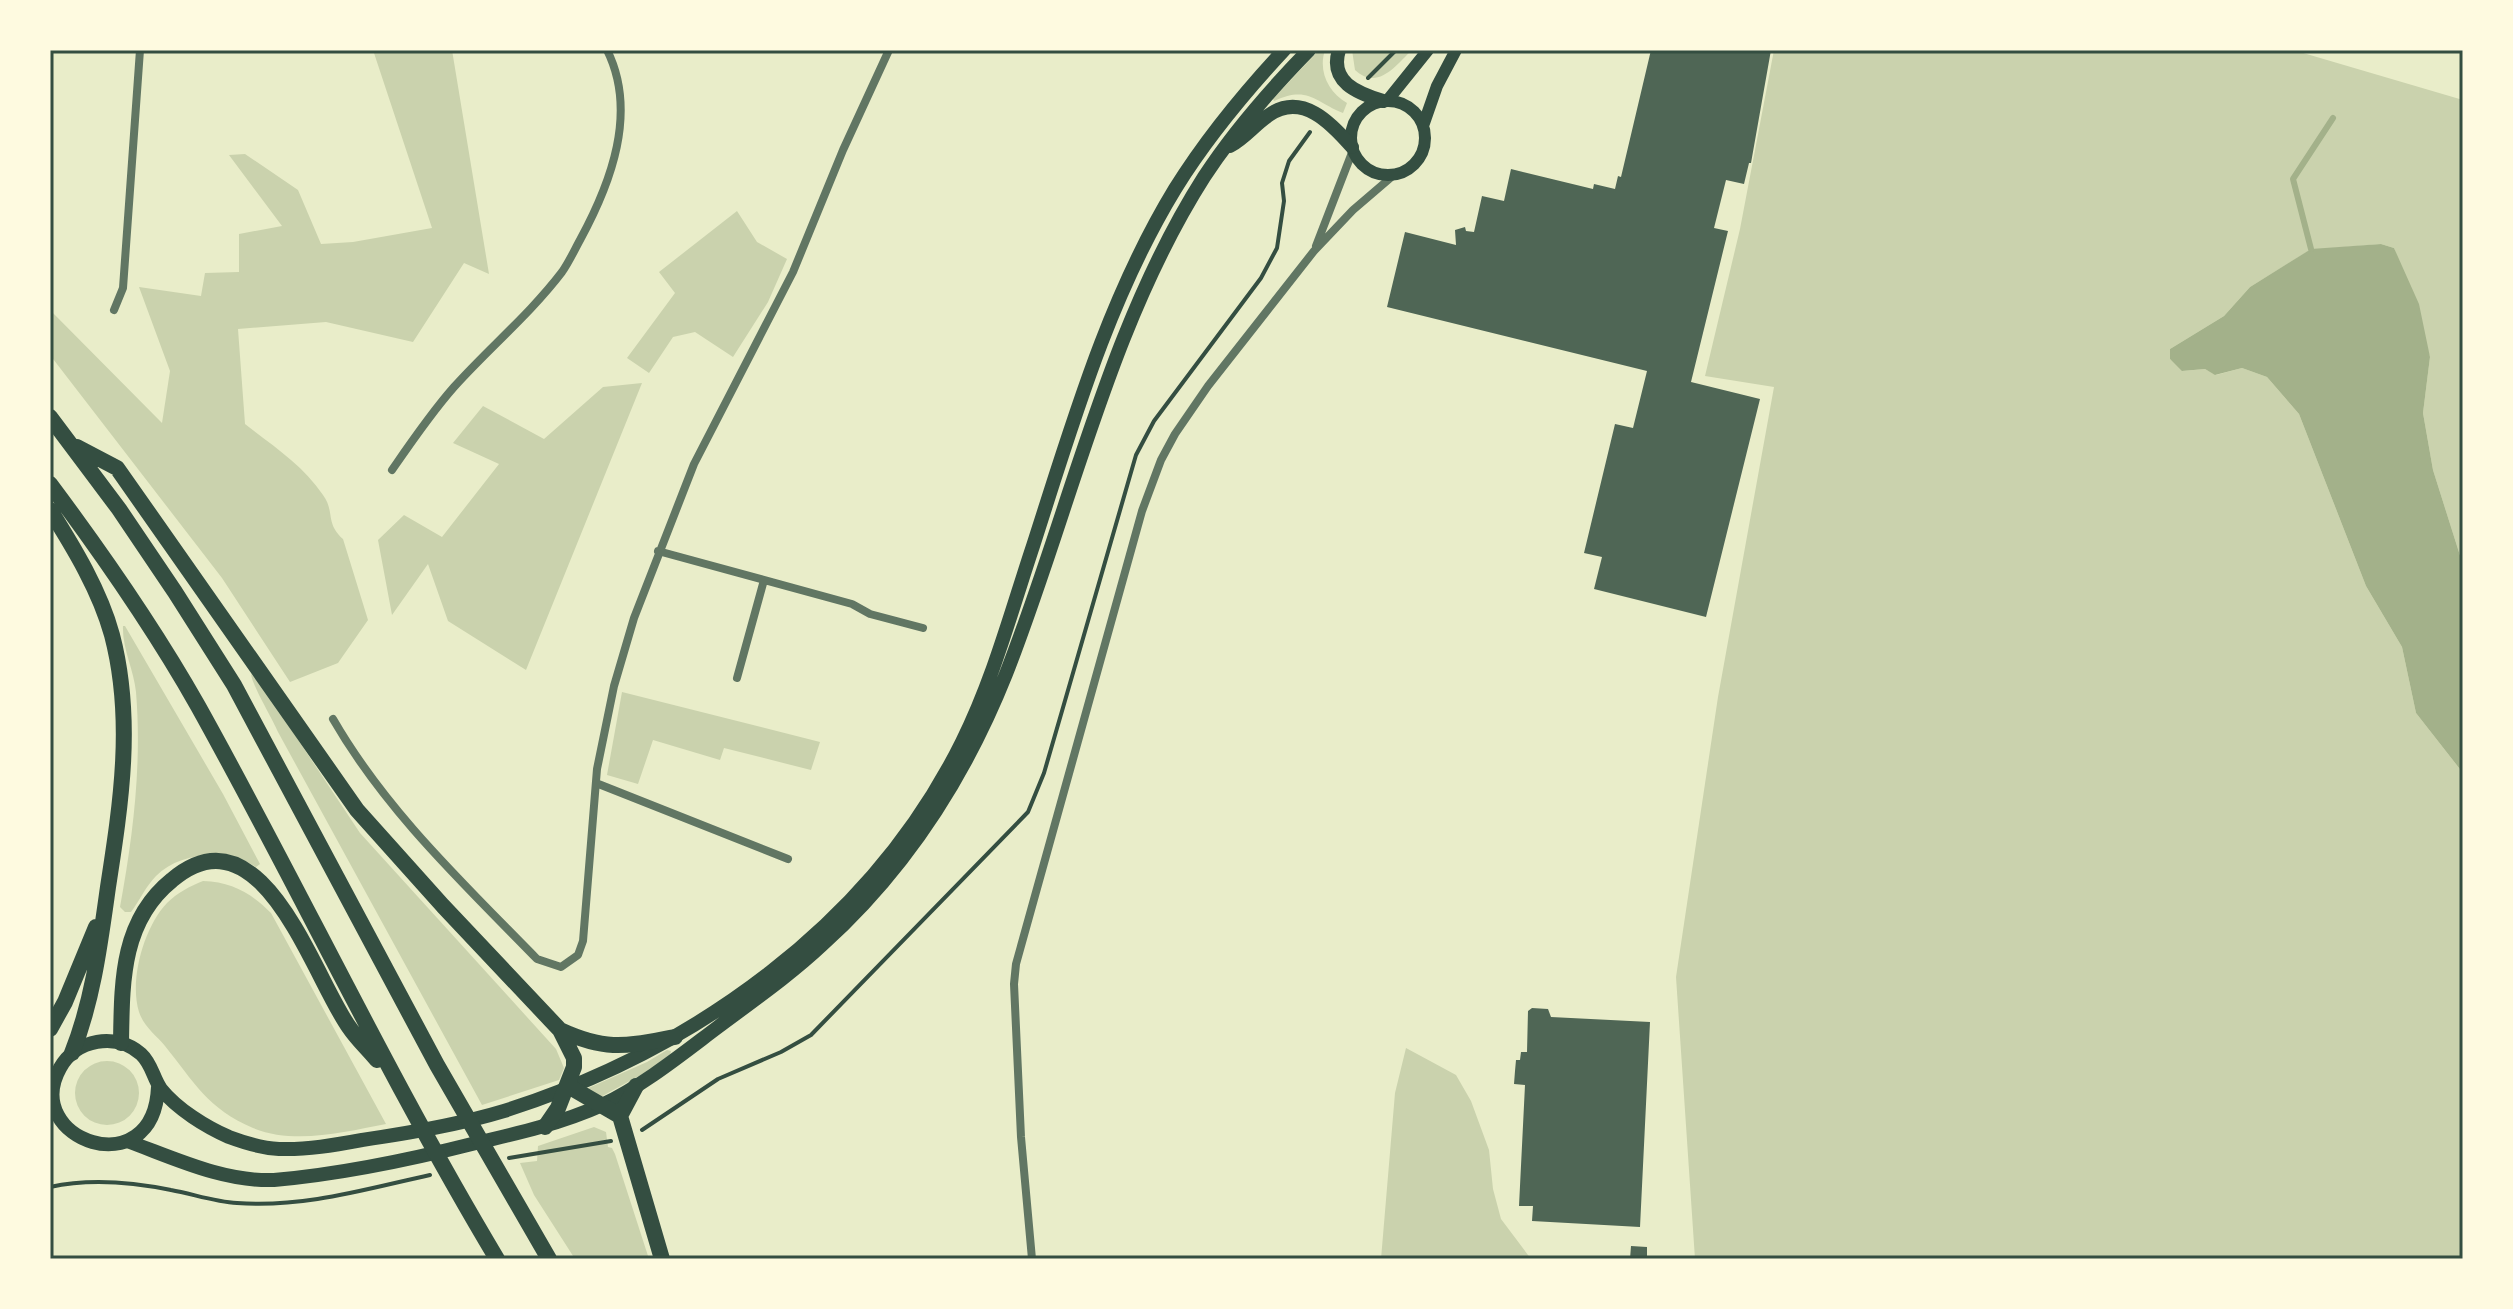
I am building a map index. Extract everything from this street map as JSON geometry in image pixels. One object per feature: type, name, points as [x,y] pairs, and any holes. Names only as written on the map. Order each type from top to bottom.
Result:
[{"type":"highway","points":[[50,417],[175,592],[234,685],[447,1083],[549,1259]]},
{"type":"highway","points":[[72,445],[117,468],[357,810],[560,1030],[574,1058],[574,1067],[568,1088],[545,1127]]},
{"type":"highway","points":[[50,484],[142,615],[197,704],[396,1082],[497,1259]]},
{"type":"highway","points":[[50,510],[92,585],[112,633],[123,688],[125,752],[122,791],[91,995],[72,1053]]},
{"type":"highway","points":[[121,1043],[121,999],[135,926],[154,894],[179,874],[202,864],[221,862],[247,870],[266,886],[284,908],[349,1027],[396,1082]]},
{"type":"highway","points":[[50,1029],[65,1002],[105,907]]},
{"type":"highway","points":[[560,1030],[582,1040],[611,1046],[636,1045],[675,1037]]},
{"type":"highway","points":[[620,1116],[636,1086]]},
{"type":"highway","points":[[568,1088],[620,1116],[662,1259]]},
{"type":"main road","points":[[158,1087],[189,1113],[218,1131],[246,1143],[274,1149],[326,1146],[452,1124],[568,1088],[633,1060],[750,989],[814,936],[893,851],[940,783],[965,736],[992,668],[1086,386],[1128,280],[1183,177],[1245,93],[1284,50]]},
{"type":"main road","points":[[127,1141],[215,1172],[265,1181],[394,1163],[545,1127],[601,1105],[636,1086],[790,973],[822,945],[877,890],[951,789],[1006,675],[1138,305],[1176,224],[1223,150],[1270,90],[1309,50]]},
{"type":"main road","points":[[1223,150],[1247,136],[1269,114],[1284,107],[1306,109],[1321,115],[1352,148],[1363,165],[1378,174],[1395,174],[1411,167],[1420,157],[1425,144],[1423,126],[1416,113],[1403,104],[1359,94],[1343,82],[1337,66],[1339,50]]},
{"type":"main road","points":[[1352,148],[1353,126],[1364,109],[1385,101],[1428,50]]},
{"type":"main road","points":[[1423,126],[1437,86],[1456,50]]},
{"type":"main road","points":[[104,1040],[121,1043],[139,1052],[152,1067],[158,1087],[158,1103],[152,1119],[141,1132],[127,1141],[109,1146],[90,1143],[56,1121],[53,1078],[72,1053],[87,1044],[104,1040]]},
{"type":"street","points":[[114,310],[123,288],[140,50]]},
{"type":"street","points":[[392,470],[456,386],[527,313],[563,270],[595,213],[613,163],[620,130],[622,102],[615,65],[607,50]]},
{"type":"street","points":[[333,719],[370,779],[432,851],[537,959],[561,967],[578,955],[583,941],[596,783],[614,686],[634,618],[658,551],[706,439],[793,272],[843,150],[889,50]]},
{"type":"street","points":[[1314,251],[1352,148]]},
{"type":"street","points":[[1032,1259],[1021,1137],[1014,984],[1016,964],[1142,511],[1161,460],[1208,386],[1314,251],[1353,210],[1395,174]]},
{"type":"street","points":[[658,551],[852,604],[870,614],[923,628]]},
{"type":"street","points":[[737,678],[764,580]]},
{"type":"street","points":[[596,783],[788,859]]},
{"type":"path","points":[[1368,78],[1396,50]]},
{"type":"path","points":[[636,1133],[718,1079],[781,1052],[811,1035],[1028,812],[1044,773],[1136,455],[1154,421],[1261,278],[1277,248],[1284,201],[1282,183],[1289,161],[1311,131]]},
{"type":"shaded area","points":[[373,50],[452,50],[489,274],[464,263],[413,342],[326,322],[238,329],[245,424],[297,465],[323,495],[334,528],[343,539],[368,620],[338,663],[290,682],[222,578],[50,355],[50,310],[162,423],[170,371],[139,287],[201,296],[205,273],[239,272],[239,234],[282,226],[229,155],[245,154],[298,190],[321,244],[353,242],[432,228]]},
{"type":"shaded area","points":[[1319,50],[1325,50],[1323,66],[1326,80],[1347,103],[1343,113],[1303,95],[1286,96],[1274,101],[1273,99]]},
{"type":"shaded area","points":[[1352,50],[1412,50],[1386,74],[1371,78],[1355,70]]},
{"type":"shaded area","points":[[1774,50],[2293,50],[2463,100],[2463,565],[2433,470],[2423,413],[2430,357],[2394,248],[2381,244],[2310,250],[2250,287],[2224,316],[2170,349],[2170,359],[2183,371],[2205,369],[2216,375],[2242,368],[2267,377],[2299,414],[2366,586],[2402,647],[2416,713],[2463,773],[2463,806],[2460,808],[2463,845],[2460,1082],[2463,1096],[2463,1259],[1695,1259],[1676,977],[1718,697],[1774,387],[1705,376],[1740,229]]},
{"type":"shaded area","points":[[737,211],[757,242],[787,259],[768,302],[733,357],[695,332],[673,337],[649,373],[627,358],[675,293],[659,272]]},
{"type":"shaded area","points":[[2381,244],[2394,248],[2419,304],[2430,357],[2423,413],[2433,470],[2463,565],[2463,773],[2416,713],[2402,647],[2366,586],[2299,414],[2267,377],[2242,368],[2215,375],[2205,369],[2182,371],[2170,359],[2170,349],[2224,316],[2250,287],[2311,249]]},
{"type":"shaded area","points":[[642,383],[526,670],[448,621],[428,564],[392,615],[378,540],[404,515],[442,537],[499,464],[453,443],[483,406],[544,439],[603,387]]},
{"type":"shaded area","points":[[123,626],[223,794],[260,864],[256,867],[219,855],[192,857],[178,862],[156,876],[131,912],[125,912],[120,907],[135,800],[138,719],[135,684]]},
{"type":"shaded area","points":[[251,674],[259,681],[360,833],[556,1049],[564,1068],[559,1080],[482,1105],[278,732]]},
{"type":"shaded area","points":[[622,692],[820,742],[811,770],[724,748],[720,760],[653,740],[638,784],[607,775]]},
{"type":"shaded area","points":[[203,881],[240,890],[271,913],[386,1124],[302,1136],[286,1136],[253,1128],[213,1103],[147,1026],[136,999],[137,970],[145,940],[167,903]]},
{"type":"shaded area","points":[[1406,1048],[1456,1075],[1471,1101],[1489,1150],[1493,1189],[1501,1219],[1531,1259],[1381,1259],[1395,1093]]},
{"type":"shaded area","points":[[667,1050],[671,1051],[670,1055],[646,1072],[597,1099],[584,1090],[647,1062]]},
{"type":"shaded area","points":[[107,1061],[125,1067],[133,1075],[139,1093],[133,1111],[125,1119],[107,1125],[89,1119],[81,1111],[75,1093],[81,1075],[89,1067]]},
{"type":"shaded area","points":[[594,1127],[606,1132],[608,1147],[615,1154],[649,1259],[575,1259],[534,1195],[520,1163],[537,1161],[538,1146]]},
{"type":"building","points":[[1651,50],[1771,50],[1751,163],[1744,184],[1726,180],[1714,228],[1728,231],[1691,382],[1760,399],[1706,617],[1594,589],[1602,557],[1584,553],[1615,424],[1633,428],[1647,371],[1387,307],[1405,232],[1456,245],[1455,230],[1465,227],[1466,231],[1474,232],[1482,196],[1504,201],[1511,169],[1593,189],[1594,184],[1615,189],[1618,176],[1621,177]]},
{"type":"building","points":[[1532,1008],[1548,1009],[1551,1017],[1650,1022],[1640,1227],[1532,1221],[1533,1206],[1519,1206],[1525,1085],[1514,1084],[1516,1060],[1520,1060],[1521,1052],[1527,1052],[1528,1011]]},
{"type":"building","points":[[1631,1246],[1647,1247],[1647,1259],[1630,1259]]},
{"type":"waterway","points":[[2311,249],[2293,179],[2333,118]]}]
